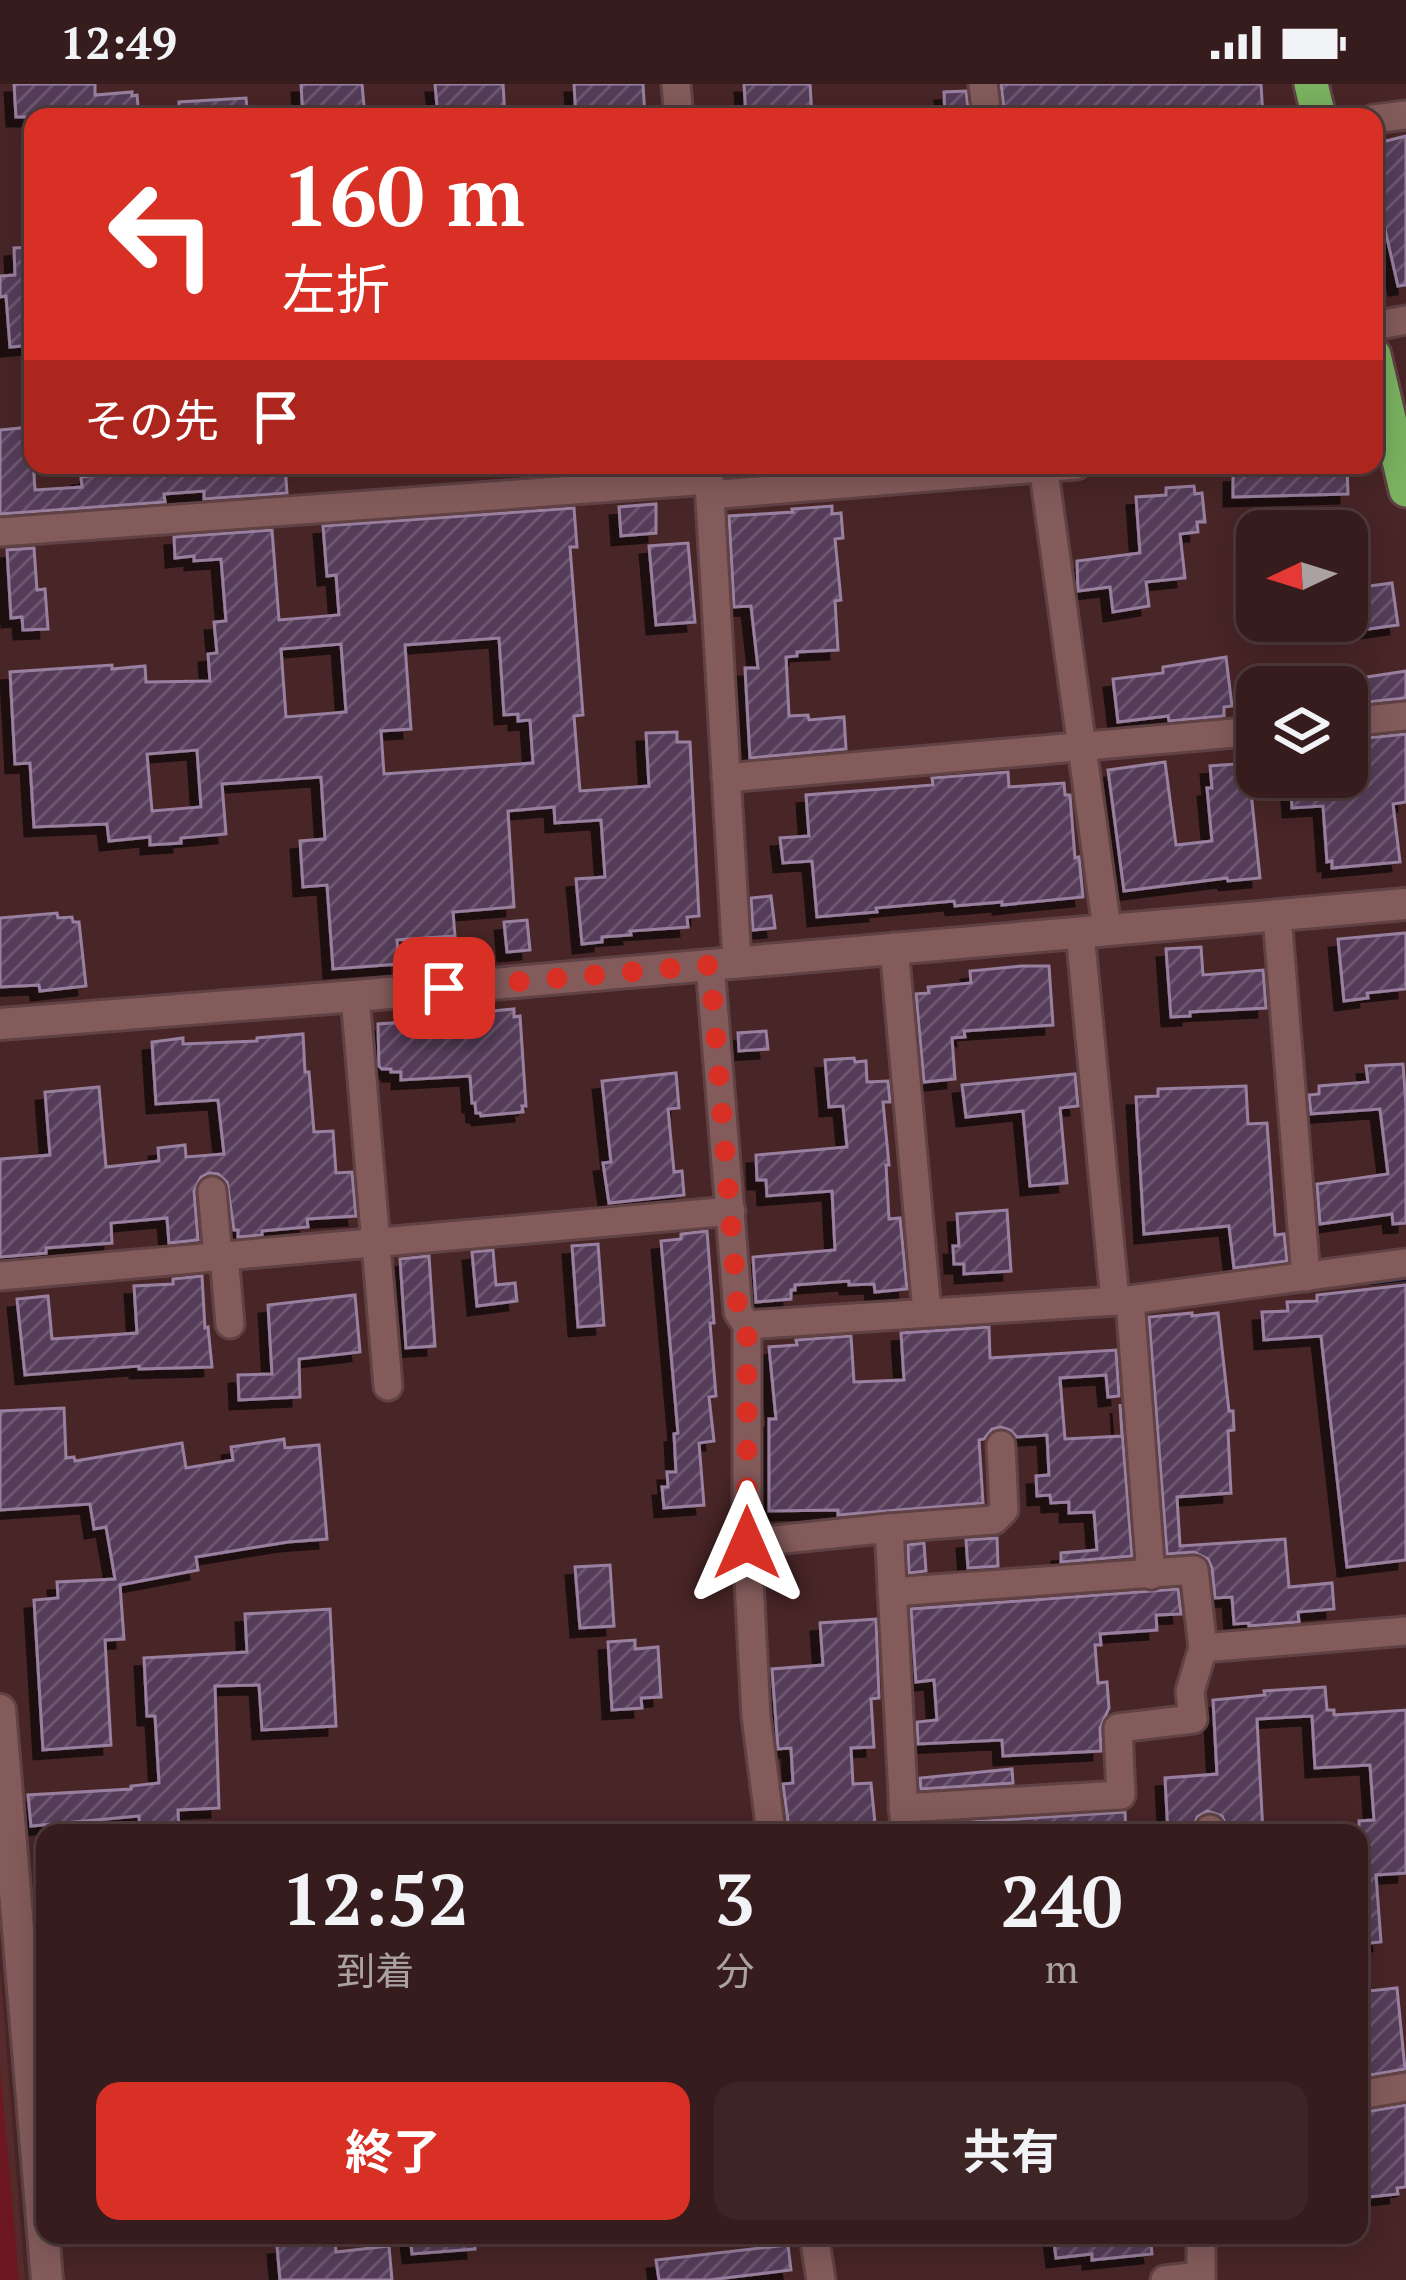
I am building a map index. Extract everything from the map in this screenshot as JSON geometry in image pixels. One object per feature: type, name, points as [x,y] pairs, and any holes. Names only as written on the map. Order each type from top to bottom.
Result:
[{"type":"highway","points":[[1384,440],[1406,490]]},
{"type":"street","points":[[0,532],[709,480],[852,474]]},
{"type":"street","points":[[1044,474],[1083,748],[1122,1301],[1151,1575]]},
{"type":"street","points":[[709,480],[727,778],[723,963],[731,1211],[738,1312],[747,1325],[747,1543],[756,1716],[770,1824]]},
{"type":"street","points":[[1368,720],[1406,716]]},
{"type":"street","points":[[727,778],[1236,733]]},
{"type":"street","points":[[0,1024],[1406,904]]},
{"type":"street","points":[[1276,915],[1306,1277]]},
{"type":"street","points":[[894,947],[927,1312]]},
{"type":"street","points":[[356,996],[388,1386]]},
{"type":"street","points":[[212,1191],[230,1324]]},
{"type":"street","points":[[0,1276],[731,1211]]},
{"type":"street","points":[[747,1325],[1122,1301],[1406,1263]]},
{"type":"street","points":[[747,1543],[994,1520],[1004,1510],[1001,1445]]},
{"type":"street","points":[[889,1528],[892,1592],[904,1821],[1121,1796],[1118,1728],[1193,1719],[1190,1691],[1203,1648],[1194,1570],[892,1592]]},
{"type":"street","points":[[1203,1648],[1406,1631]]},
{"type":"street","points":[[0,1710],[36,2103]]},
{"type":"street","points":[[1368,2093],[1406,2087]]},
{"type":"street","points":[[45,2244],[47,2280]]},
{"type":"street","points":[[815,2244],[821,2280]]},
{"type":"street","points":[[1165,2280],[1202,2278],[1201,2244]]},
{"type":"shaded area","points":[[721,474],[810,474],[728,480]]},
{"type":"shaded area","points":[[0,1969],[25,2280],[0,2280]]},
{"type":"shaded area","points":[[0,2067],[19,2280],[0,2280]]},
{"type":"building","points":[[14,84],[95,84],[95,95],[137,95],[138,108],[24,108],[24,117],[16,117]]},
{"type":"building","points":[[301,84],[362,84],[364,108],[302,108]]},
{"type":"building","points":[[435,84],[503,84],[504,108],[437,108]]},
{"type":"building","points":[[574,84],[643,84],[644,108],[575,108]]},
{"type":"building","points":[[744,84],[810,84],[811,108],[745,108]]},
{"type":"building","points":[[1001,84],[1261,84],[1262,108],[1004,108]]},
{"type":"building","points":[[966,91],[968,108],[945,108],[944,92]]},
{"type":"building","points":[[246,98],[247,108],[179,108],[179,102]]},
{"type":"building","points":[[1406,136],[1406,285],[1398,286],[1383,220],[1383,142]]},
{"type":"building","points":[[24,247],[24,346],[10,347],[0,276],[15,275],[14,248]]},
{"type":"building","points":[[24,428],[24,474],[34,474],[35,490],[82,487],[81,477],[90,474],[286,474],[287,493],[204,499],[204,491],[164,494],[165,502],[0,514],[0,430]]},
{"type":"building","points":[[1233,474],[1347,474],[1348,494],[1233,497]]},
{"type":"building","points":[[1194,486],[1195,494],[1202,493],[1205,522],[1197,522],[1198,532],[1180,534],[1185,578],[1146,582],[1149,606],[1113,612],[1110,587],[1078,591],[1077,561],[1140,553],[1136,497],[1166,495],[1166,488]]},
{"type":"building","points":[[656,504],[656,533],[621,536],[619,507]]},
{"type":"building","points":[[832,506],[832,514],[841,513],[843,538],[835,539],[841,600],[835,601],[838,650],[786,657],[789,716],[808,715],[809,720],[844,717],[846,749],[750,758],[745,668],[758,668],[751,606],[734,607],[729,516]]},
{"type":"building","points":[[574,508],[577,547],[570,547],[583,715],[574,716],[580,791],[649,786],[646,733],[677,732],[677,742],[690,742],[699,916],[687,917],[688,927],[630,931],[631,935],[582,944],[576,879],[605,877],[601,820],[555,823],[554,807],[508,811],[514,907],[453,912],[455,936],[397,940],[399,964],[333,969],[327,885],[303,887],[300,841],[325,839],[321,777],[222,784],[226,834],[181,838],[181,843],[150,845],[150,837],[109,841],[107,824],[34,827],[30,763],[15,764],[10,672],[145,666],[146,682],[210,681],[208,654],[217,653],[214,622],[226,621],[221,559],[175,558],[174,537],[272,530],[279,620],[339,615],[336,575],[327,576],[323,526]],"holes":[[[499,638],[504,715],[518,714],[518,721],[530,720],[533,763],[384,774],[381,731],[411,729],[405,645]],[[341,644],[346,712],[286,717],[281,649]],[[197,750],[201,807],[152,811],[147,754]]]},
{"type":"building","points":[[688,543],[695,622],[656,625],[649,546]]},
{"type":"building","points":[[34,548],[37,590],[45,589],[48,629],[23,630],[22,617],[11,618],[7,550]]},
{"type":"building","points":[[1392,583],[1398,625],[1368,629],[1368,586]]},
{"type":"building","points":[[1226,657],[1232,706],[1224,707],[1224,716],[1118,722],[1113,679],[1163,673],[1163,667]]},
{"type":"building","points":[[1406,671],[1406,698],[1368,702],[1368,677]]},
{"type":"building","points":[[1406,734],[1406,802],[1393,804],[1400,862],[1332,868],[1332,861],[1327,862],[1323,806],[1292,808],[1291,798],[1368,798],[1368,738]]},
{"type":"building","points":[[1165,762],[1176,845],[1212,841],[1210,766],[1236,764],[1236,798],[1252,798],[1260,878],[1124,891],[1108,770]]},
{"type":"building","points":[[1008,772],[1009,787],[1064,783],[1065,795],[1070,795],[1083,897],[1002,905],[955,906],[954,901],[817,917],[812,861],[783,863],[780,838],[809,836],[806,795],[933,785],[932,778]]},
{"type":"building","points":[[771,896],[775,928],[753,930],[751,898]]},
{"type":"building","points":[[57,913],[58,918],[72,917],[79,922],[86,986],[40,991],[39,985],[0,987],[0,918]]},
{"type":"building","points":[[527,920],[530,950],[507,952],[504,922]]},
{"type":"building","points":[[1406,933],[1406,989],[1344,1001],[1338,939]]},
{"type":"building","points":[[1201,947],[1203,975],[1263,970],[1266,1008],[1171,1017],[1166,949]]},
{"type":"building","points":[[1049,966],[1053,1025],[964,1031],[965,1037],[952,1038],[955,1079],[924,1082],[916,994],[929,993],[928,987],[971,983],[970,971]]},
{"type":"building","points":[[514,1009],[514,1017],[520,1016],[523,1112],[476,1113],[470,1076],[401,1080],[401,1072],[379,1066],[378,1024]]},
{"type":"building","points":[[766,1031],[768,1049],[739,1051],[738,1033]]},
{"type":"building","points":[[303,1034],[314,1132],[333,1131],[336,1173],[352,1172],[356,1216],[307,1219],[308,1227],[238,1237],[227,1182],[209,1173],[194,1191],[198,1240],[169,1243],[167,1218],[111,1223],[112,1243],[0,1257],[0,1159],[50,1155],[45,1092],[99,1087],[106,1167],[159,1161],[158,1148],[185,1145],[186,1157],[224,1154],[218,1100],[156,1104],[152,1042],[183,1038],[183,1044],[257,1041]]},
{"type":"building","points":[[854,1058],[855,1062],[866,1061],[867,1082],[888,1081],[890,1102],[883,1102],[889,1219],[900,1218],[907,1289],[875,1292],[874,1284],[849,1285],[849,1281],[795,1285],[791,1299],[756,1302],[753,1257],[835,1250],[832,1191],[767,1196],[766,1180],[757,1180],[756,1155],[847,1147],[843,1106],[829,1107],[825,1060]]},
{"type":"building","points":[[1403,1064],[1406,1223],[1393,1224],[1392,1214],[1320,1224],[1317,1184],[1388,1174],[1380,1109],[1311,1114],[1309,1095],[1319,1094],[1319,1086],[1368,1082],[1366,1066]]},
{"type":"building","points":[[676,1073],[679,1108],[668,1109],[674,1172],[682,1171],[684,1195],[609,1203],[603,1163],[611,1162],[602,1081]]},
{"type":"building","points":[[1075,1074],[1078,1106],[1060,1108],[1067,1183],[1030,1186],[1023,1111],[966,1117],[962,1085]]},
{"type":"building","points":[[1246,1086],[1248,1124],[1267,1123],[1275,1235],[1284,1234],[1287,1261],[1234,1268],[1229,1226],[1144,1234],[1136,1097],[1158,1096],[1158,1089]]},
{"type":"building","points":[[1007,1210],[1011,1271],[964,1274],[964,1264],[954,1264],[953,1246],[959,1246],[957,1214]]},
{"type":"building","points":[[707,1231],[714,1323],[710,1323],[716,1396],[709,1397],[714,1441],[699,1443],[704,1505],[664,1508],[662,1487],[668,1487],[667,1472],[676,1472],[674,1434],[678,1433],[661,1241]]},
{"type":"building","points":[[598,1244],[604,1325],[578,1327],[572,1246]]},
{"type":"building","points":[[493,1250],[496,1285],[515,1283],[517,1301],[477,1306],[472,1252]]},
{"type":"building","points":[[429,1256],[435,1346],[406,1348],[400,1259]]},
{"type":"building","points":[[202,1276],[212,1367],[139,1366],[25,1375],[17,1299],[48,1296],[52,1339],[137,1333],[134,1286],[173,1284],[173,1279]]},
{"type":"building","points":[[1406,1285],[1406,1560],[1347,1567],[1321,1336],[1264,1340],[1262,1312],[1288,1311],[1287,1302],[1317,1301],[1317,1295]]},
{"type":"building","points":[[355,1295],[360,1352],[299,1359],[300,1397],[239,1400],[238,1375],[272,1374],[268,1305]]},
{"type":"building","points":[[1218,1313],[1229,1411],[1233,1411],[1234,1430],[1228,1431],[1231,1493],[1177,1497],[1180,1546],[1285,1539],[1289,1587],[1332,1583],[1334,1609],[1298,1612],[1299,1622],[1234,1624],[1232,1597],[1215,1598],[1208,1559],[1194,1552],[1167,1554],[1149,1317]]},
{"type":"building","points":[[989,1327],[990,1358],[1116,1350],[1119,1396],[1108,1397],[1106,1375],[1060,1378],[1065,1439],[1122,1436],[1120,1404],[1132,1556],[1061,1562],[1061,1553],[1097,1550],[1094,1512],[1069,1513],[1069,1502],[1051,1503],[1050,1495],[1037,1496],[1036,1476],[1049,1475],[1047,1435],[1017,1437],[1001,1427],[979,1440],[983,1503],[838,1515],[838,1510],[769,1511],[769,1419],[776,1419],[769,1347],[851,1336],[854,1382],[904,1380],[901,1333]]},
{"type":"building","points":[[64,1408],[66,1458],[75,1461],[182,1443],[186,1468],[233,1460],[231,1447],[284,1439],[285,1448],[319,1445],[327,1539],[196,1557],[198,1570],[120,1585],[124,1639],[105,1640],[111,1745],[43,1750],[34,1600],[58,1598],[57,1582],[115,1579],[106,1527],[94,1529],[90,1504],[0,1510],[0,1411]]},
{"type":"building","points":[[997,1538],[998,1566],[968,1568],[966,1540]]},
{"type":"building","points":[[924,1543],[926,1571],[909,1573],[908,1545]]},
{"type":"building","points":[[610,1565],[614,1626],[580,1628],[575,1567]]},
{"type":"building","points":[[1178,1589],[1181,1614],[1156,1615],[1157,1630],[1100,1634],[1101,1645],[1095,1645],[1098,1683],[1107,1682],[1109,1708],[1100,1728],[1101,1751],[1003,1756],[1002,1740],[918,1744],[917,1722],[937,1720],[934,1680],[916,1682],[911,1609]]},
{"type":"building","points":[[330,1609],[336,1726],[262,1730],[259,1685],[215,1686],[219,1808],[178,1810],[179,1824],[139,1824],[139,1816],[31,1826],[28,1795],[159,1783],[155,1716],[147,1716],[144,1658],[247,1652],[245,1614]]},
{"type":"building","points":[[876,1619],[879,1698],[871,1699],[874,1747],[851,1748],[853,1784],[871,1783],[875,1824],[788,1824],[783,1784],[793,1783],[791,1748],[778,1749],[772,1669],[823,1665],[820,1623]]},
{"type":"building","points":[[635,1640],[635,1649],[658,1647],[661,1697],[641,1698],[642,1708],[612,1710],[608,1642]]},
{"type":"building","points":[[1325,1687],[1327,1710],[1334,1710],[1334,1715],[1406,1710],[1406,1873],[1376,1875],[1381,1942],[1368,1943],[1368,1824],[1359,1824],[1374,1820],[1370,1765],[1315,1768],[1312,1716],[1257,1719],[1263,1824],[1225,1824],[1222,1816],[1207,1811],[1195,1824],[1168,1824],[1165,1778],[1217,1774],[1213,1700],[1265,1695],[1264,1691]]},
{"type":"building","points":[[1012,1769],[1013,1783],[921,1789],[920,1778]]},
{"type":"building","points":[[1125,1812],[1126,1824],[939,1824]]},
{"type":"building","points":[[1397,1988],[1405,2069],[1368,2075],[1368,1991]]},
{"type":"building","points":[[1406,2105],[1406,2187],[1397,2188],[1398,2194],[1368,2197],[1368,2111]]},
{"type":"building","points":[[335,2244],[336,2252],[389,2246],[392,2280],[280,2280],[277,2246]]},
{"type":"building","points":[[411,2244],[475,2244],[475,2249],[412,2254]]},
{"type":"building","points":[[1054,2244],[1151,2244],[1152,2254],[1092,2260],[1092,2254],[1056,2258]]},
{"type":"building","points":[[788,2245],[791,2270],[709,2280],[659,2280],[656,2260]]},
{"type":"waterway","points":[[1372,1281],[1406,1277]]},
{"type":"route","points":[[444,988],[710,965],[738,1312],[747,1325],[747,1543]]}]
